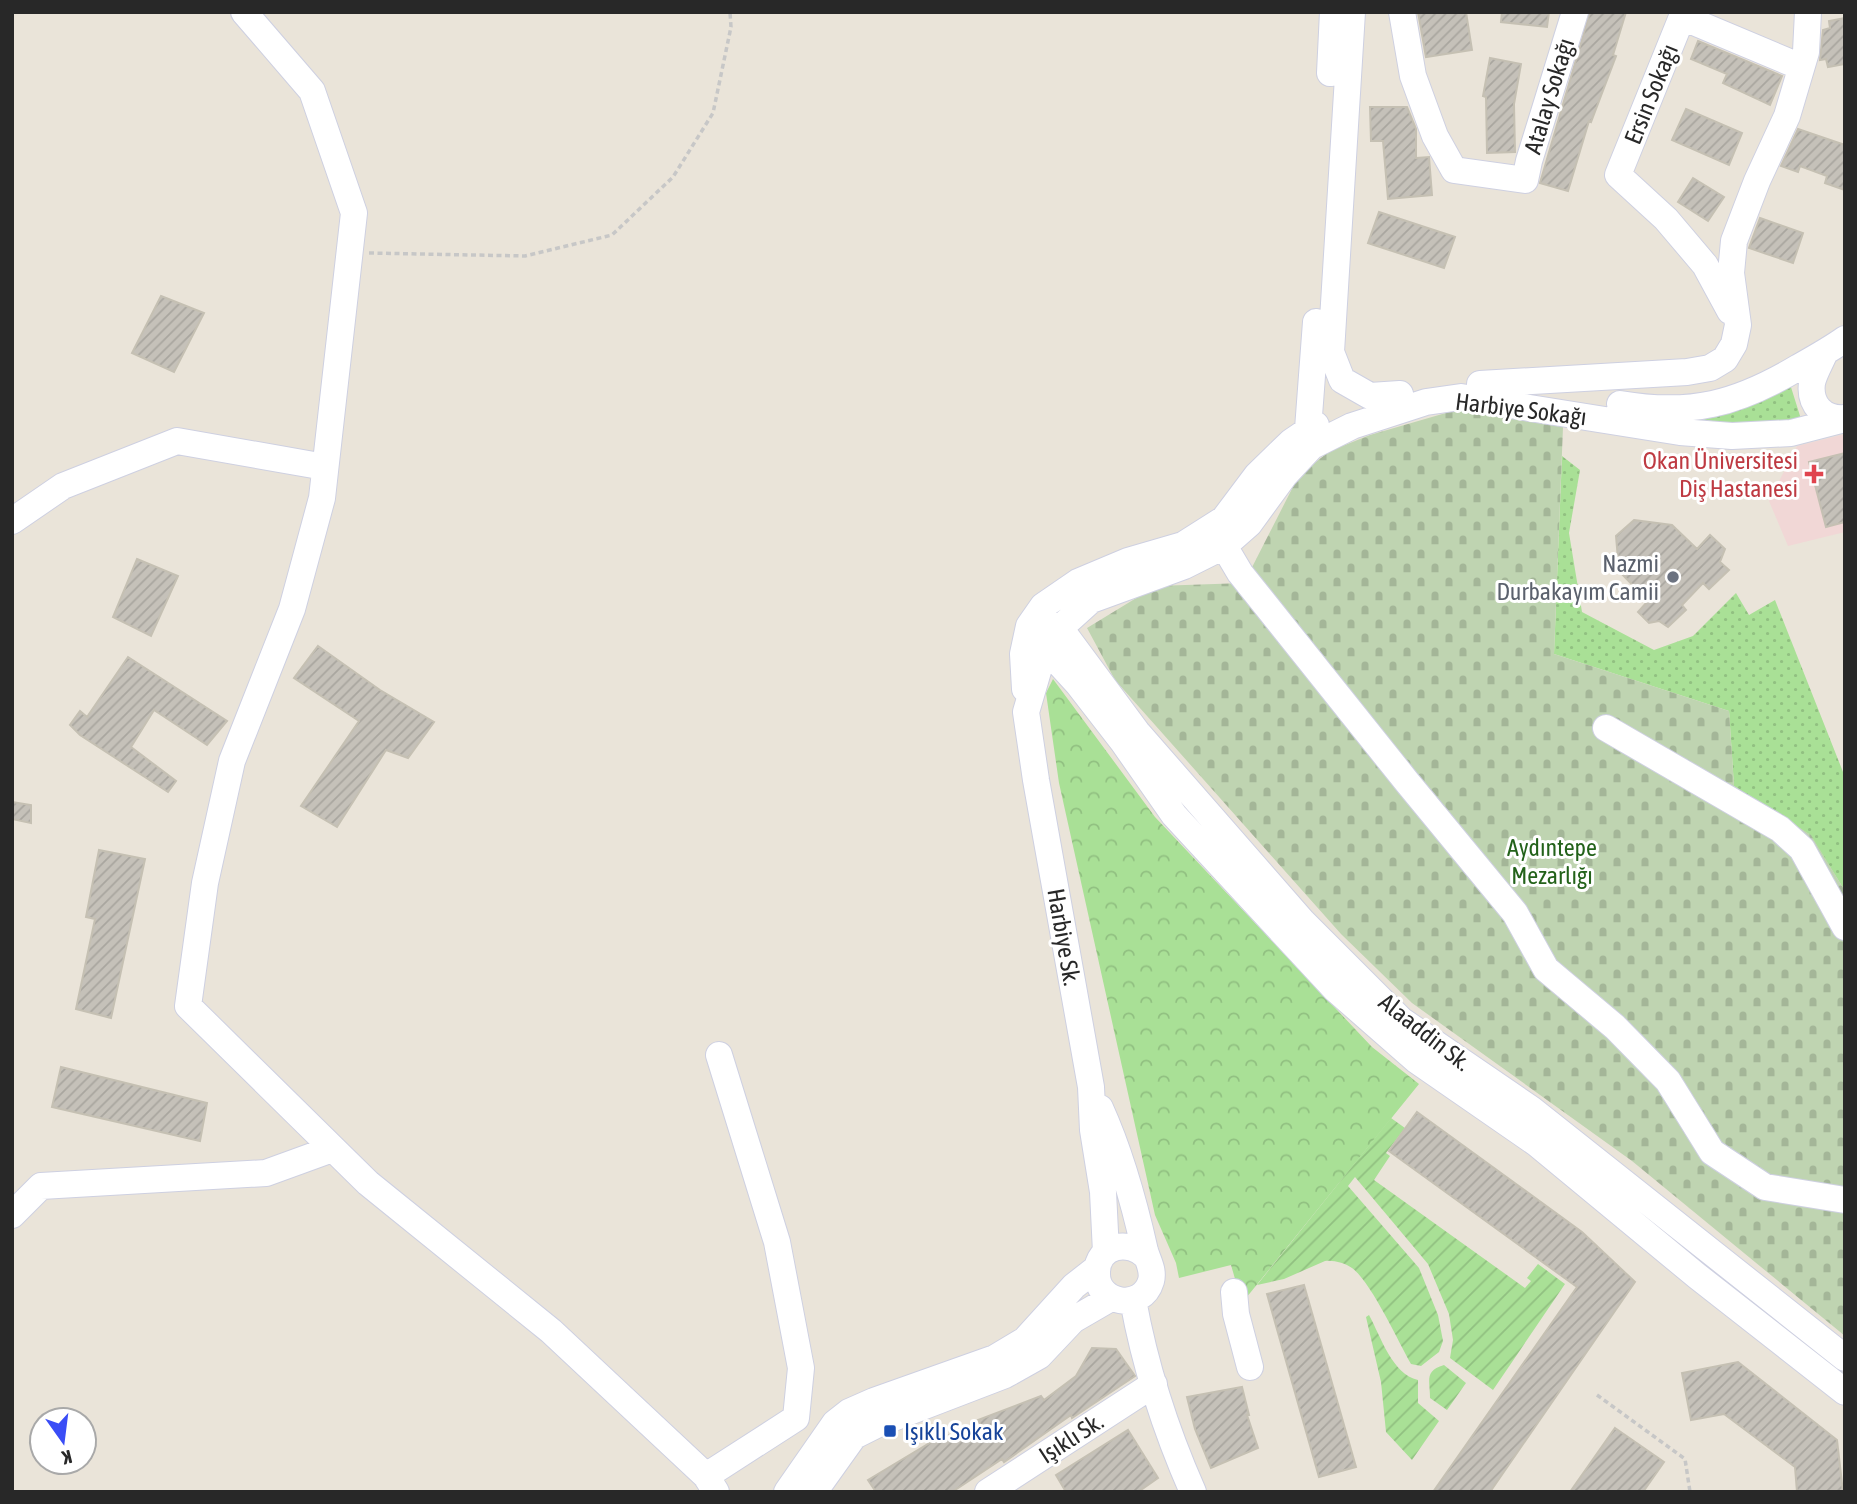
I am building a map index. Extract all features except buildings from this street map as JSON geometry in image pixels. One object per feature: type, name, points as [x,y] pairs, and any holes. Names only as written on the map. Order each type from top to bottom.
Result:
[{"type":"street","points":[[244,12],[312,91],[354,213],[322,498],[292,609],[232,761],[205,883],[188,1006],[368,1183],[551,1331],[711,1484],[796,1418],[801,1368],[778,1242],[719,1055]]},
{"type":"street","points":[[1308,429],[1326,186],[1333,12]]},
{"type":"street","points":[[1352,12],[1331,352],[1342,380],[1370,396],[1399,394]]},
{"type":"street","name":"Atalay Sokağı","points":[[1402,12],[1413,76],[1435,135],[1454,170],[1525,180],[1575,12]]},
{"type":"street","name":"Harbiye Sokağı","points":[[1026,712],[1023,654],[1029,626],[1043,607],[1078,582],[1128,561],[1183,545],[1224,519],[1257,475],[1291,442],[1337,413],[1432,387],[1687,372],[1710,368],[1725,359],[1734,344],[1738,325],[1731,273],[1734,241],[1757,181],[1787,116],[1806,52],[1808,12]]},
{"type":"street","points":[[1683,15],[1801,67]]},
{"type":"street","name":"Ersin Sokağı","points":[[1683,15],[1618,175],[1667,219],[1705,265],[1738,325]]},
{"type":"street","points":[[1835,345],[1812,384],[1812,394],[1822,414],[1833,419],[1845,419]]},
{"type":"street","name":"Harbiye Sokağı","points":[[1480,384],[1653,410],[1694,408],[1714,405],[1750,393],[1835,345]]},
{"type":"street","name":"Harbiye Sokağı","points":[[1060,628],[1091,600],[1184,566],[1224,546],[1250,524],[1284,476],[1312,446],[1352,426],[1426,402],[1461,397],[1680,432],[1732,436],[1791,433],[1845,419]]},
{"type":"street","points":[[12,521],[63,486],[177,441],[325,467]]},
{"type":"street","points":[[1224,546],[1240,572],[1515,913],[1546,968],[1615,1027],[1668,1081],[1712,1152],[1765,1187],[1845,1200]]},
{"type":"street","points":[[1034,619],[1060,628]]},
{"type":"street","name":"Harbiye Sk.","points":[[1060,628],[1043,654],[1026,712],[1091,1087],[1093,1130],[1103,1192],[1101,1260]]},
{"type":"street","name":"Alaaddin Sk.","points":[[1060,628],[1137,732],[1303,922],[1401,1020],[1531,1110],[1689,1257],[1845,1392]]},
{"type":"street","name":"Alaaddin Sk.","points":[[1043,654],[1057,661],[1078,684],[1124,742],[1174,815],[1335,989],[1416,1060],[1536,1143],[1689,1257]]},
{"type":"street","points":[[1606,728],[1780,829],[1802,849],[1845,927]]},
{"type":"street","points":[[814,1492],[854,1436],[880,1423],[1005,1375],[1039,1356],[1073,1320],[1147,1290],[1151,1282],[1151,1265],[1135,1207],[1111,1132],[1091,1087]]},
{"type":"street","points":[[12,1215],[41,1186],[265,1173],[332,1149]]},
{"type":"street","points":[[787,1492],[835,1423],[849,1412],[995,1358],[1026,1340],[1074,1286],[1114,1247],[1132,1246],[1147,1257]]},
{"type":"street","points":[[1689,1257],[1715,1255],[1845,1358]]},
{"type":"street","points":[[1101,1260],[1099,1285],[1122,1299],[1138,1331],[1173,1448],[1193,1492]]},
{"type":"street","points":[[1234,1292],[1236,1314],[1250,1367]]},
{"type":"street","name":"Işıklı Sk.","points":[[988,1492],[1021,1483],[1154,1384]]},
{"type":"path","points":[[350,253],[525,256],[612,235],[673,177],[713,113],[731,27],[730,12]]},
{"type":"path","points":[[1597,1395],[1685,1459],[1690,1492]]},
{"type":"shaded area","name":"Okan Üniversitesi Diş Hastanesi","points":[[1845,434],[1845,532],[1788,546],[1769,501],[1797,446]]},
{"type":"green space","points":[[1790,384],[1801,419],[1741,425],[1684,417],[1727,411],[1751,404]]},
{"type":"green space","name":"Aydıntepe Mezarlığı","points":[[1456,410],[1563,427],[1554,654],[1729,711],[1734,786],[1811,835],[1845,891],[1845,1336],[1632,1161],[1412,1003],[1341,934],[1115,680],[1087,628],[1156,586],[1244,583],[1299,475],[1330,451],[1370,435]]},
{"type":"green space","points":[[1562,456],[1580,470],[1569,533],[1582,612],[1654,650],[1693,636],[1736,593],[1749,615],[1775,600],[1845,777],[1845,891],[1810,835],[1734,786],[1729,711],[1554,654]]},
{"type":"green space","points":[[1053,679],[1155,817],[1372,1047],[1419,1084],[1242,1303],[1231,1265],[1179,1278],[1176,1263],[1155,1215],[1059,783],[1046,693]]},
{"type":"green space","points":[[1391,1118],[1405,1128],[1386,1153],[1390,1156],[1374,1180],[1525,1288],[1531,1281],[1527,1278],[1538,1264],[1565,1284],[1493,1390],[1450,1358],[1453,1340],[1449,1314],[1428,1264],[1355,1177],[1348,1186],[1419,1268],[1438,1315],[1443,1341],[1439,1352],[1421,1366],[1411,1364],[1367,1286],[1352,1268],[1343,1263],[1325,1261],[1284,1279],[1257,1285]]},
{"type":"green space","points":[[1369,1315],[1394,1363],[1418,1380],[1418,1403],[1439,1421],[1412,1460],[1386,1432],[1381,1382],[1366,1317]]},
{"type":"green space","points":[[1444,1365],[1466,1383],[1447,1410],[1430,1398],[1431,1373]]},
{"type":"place","name":"Okan Üniversitesi Diş Hastanesi","points":[[1814,474]]},
{"type":"place","name":"Nazmi Durbakayım Camii","points":[[1673,577]]},
{"type":"place","name":"Işıklı Sokak","points":[[890,1431]]}]
